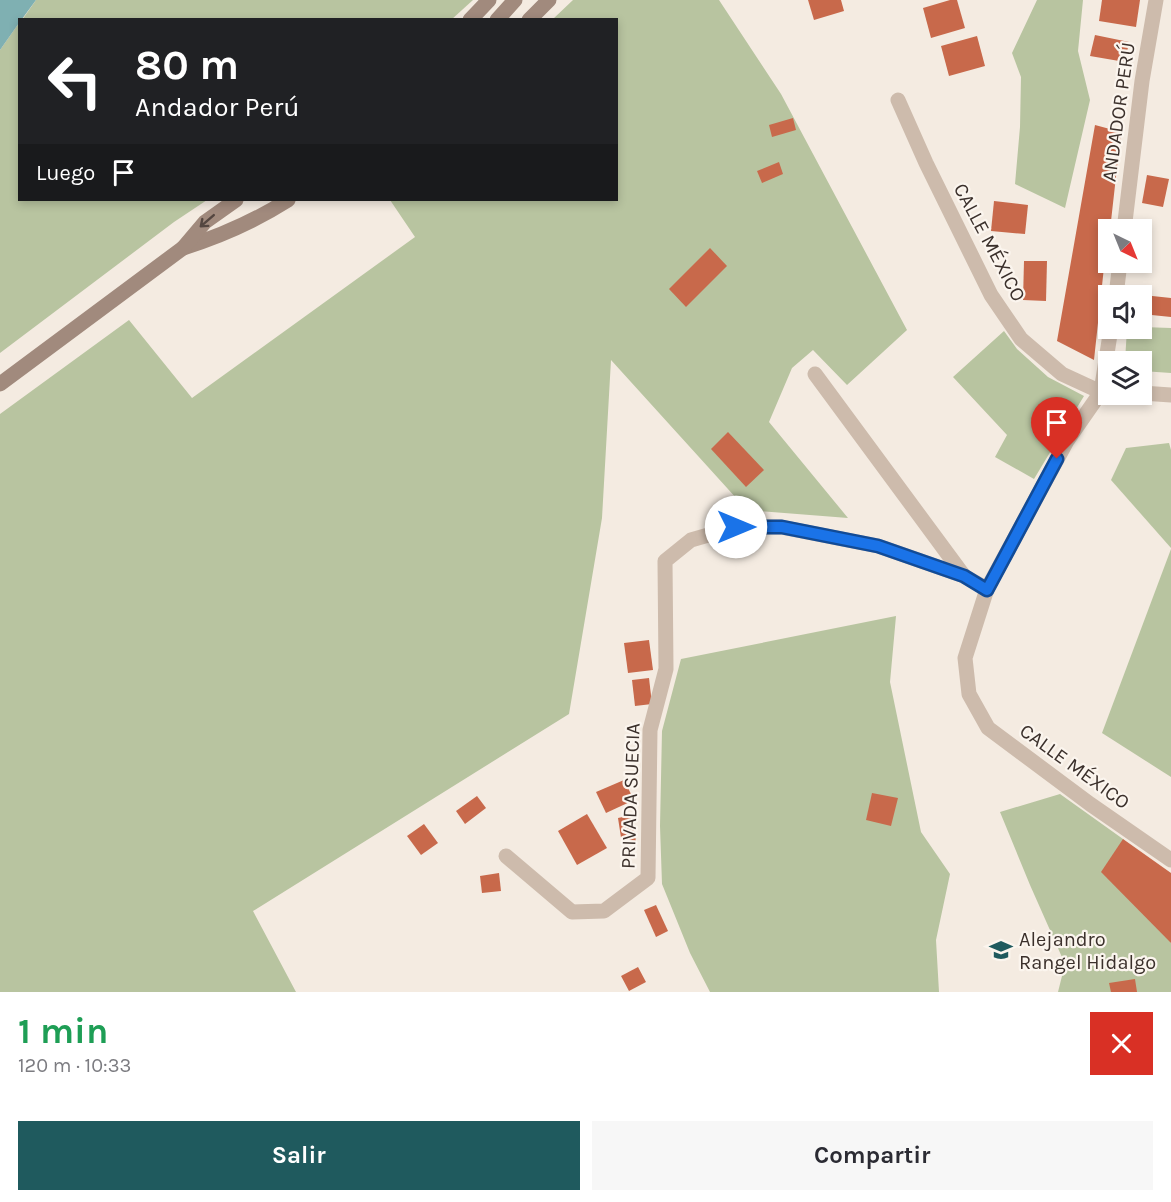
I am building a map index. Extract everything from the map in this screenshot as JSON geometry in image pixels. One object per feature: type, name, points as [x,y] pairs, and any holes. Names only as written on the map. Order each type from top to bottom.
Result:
[{"type":"main road","points":[[472,18],[489,0]]},
{"type":"main road","points":[[499,18],[515,0]]},
{"type":"main road","points":[[531,18],[549,0]]},
{"type":"main road","points":[[0,384],[183,248],[205,222],[235,201]]},
{"type":"main road","points":[[251,221],[277,201]]},
{"type":"main road","points":[[183,248],[215,238],[286,201]]},
{"type":"street","name":"ANDADOR PERÚ","points":[[1125,219],[1142,81],[1156,0]]},
{"type":"street","name":"CALLE MÉXICO","points":[[898,100],[926,163],[991,295],[1021,339],[1062,374],[1098,389]]},
{"type":"street","points":[[815,374],[964,576]]},
{"type":"street","points":[[1152,394],[1171,395]]},
{"type":"street","points":[[987,590],[1067,441],[1098,401]]},
{"type":"street","name":"PRIVADA SUECIA","points":[[506,856],[572,912],[604,911],[648,878],[650,730],[666,669],[665,561],[691,540],[736,527],[782,527],[878,546],[964,576],[987,590]]},
{"type":"street","name":"CALLE MÉXICO","points":[[987,590],[965,658],[969,694],[988,728],[1090,804],[1171,860]]},
{"type":"green space","points":[[36,0],[473,0],[453,18],[23,18]]},
{"type":"green space","points":[[573,0],[719,0],[781,94],[907,330],[847,385],[813,350],[792,368],[769,422],[848,518],[747,510],[611,360],[602,518],[569,714],[253,911],[296,992],[0,992],[0,414],[129,320],[192,398],[415,237],[391,201],[618,201],[618,18],[554,18]]},
{"type":"green space","points":[[1037,0],[1083,0],[1078,51],[1090,100],[1065,208],[1015,184],[1020,127],[1021,77],[1012,53]]},
{"type":"green space","points":[[18,24],[18,201],[206,201],[174,222],[0,353],[0,50]]},
{"type":"green space","points":[[1152,327],[1171,328],[1171,373],[1152,372],[1152,351],[1126,351],[1126,339],[1152,339]]},
{"type":"green space","points":[[1004,331],[1017,349],[1048,377],[1084,396],[1034,479],[995,457],[1007,435],[953,377]]},
{"type":"green space","points":[[1169,443],[1171,450],[1171,548],[1111,480],[1126,448]]},
{"type":"green space","points":[[1171,549],[1171,777],[1102,733]]},
{"type":"green space","points":[[896,616],[890,682],[921,832],[950,874],[936,940],[939,992],[710,992],[690,953],[662,884],[660,826],[662,731],[681,659]]},
{"type":"green space","points":[[1060,794],[1123,839],[1171,943],[1171,992],[1058,992],[1065,964],[1000,812]]},
{"type":"water","points":[[0,0],[36,0],[23,18],[18,18],[18,24],[0,50]]},
{"type":"building","points":[[808,0],[841,0],[844,11],[814,20]]},
{"type":"building","points":[[957,0],[965,28],[931,38],[923,8]]},
{"type":"building","points":[[1102,0],[1140,0],[1136,27],[1099,21]]},
{"type":"building","points":[[1095,35],[1129,42],[1125,62],[1090,56]]},
{"type":"building","points":[[977,36],[985,66],[949,76],[941,46]]},
{"type":"building","points":[[793,118],[796,130],[772,137],[769,125]]},
{"type":"building","points":[[1095,125],[1121,132],[1111,219],[1098,219],[1098,273],[1103,273],[1102,285],[1098,285],[1098,323],[1094,360],[1057,341]]},
{"type":"building","points":[[779,162],[783,174],[762,183],[757,171]]},
{"type":"building","points":[[1147,175],[1169,179],[1163,207],[1142,203]]},
{"type":"building","points":[[994,201],[1028,205],[1025,234],[991,231]]},
{"type":"building","points":[[710,248],[727,266],[686,307],[669,289]]},
{"type":"building","points":[[1024,261],[1047,261],[1046,301],[1023,300]]},
{"type":"building","points":[[1152,296],[1171,298],[1171,317],[1152,315]]},
{"type":"building","points":[[728,432],[764,470],[746,487],[711,449]]},
{"type":"building","points":[[649,640],[653,670],[628,673],[624,643]]},
{"type":"building","points":[[649,678],[652,704],[635,706],[632,680]]},
{"type":"building","points":[[624,780],[634,800],[606,813],[596,792]]},
{"type":"building","points":[[872,793],[898,798],[891,826],[866,820]]},
{"type":"building","points":[[477,796],[486,808],[465,824],[456,811]]},
{"type":"building","points":[[587,814],[607,848],[577,865],[558,831]]},
{"type":"building","points":[[632,815],[636,842],[622,844],[618,818]]},
{"type":"building","points":[[424,824],[438,843],[421,855],[407,836]]},
{"type":"building","points":[[1123,839],[1171,873],[1171,943],[1101,872]]},
{"type":"building","points":[[499,873],[501,891],[482,893],[480,876]]},
{"type":"building","points":[[656,905],[668,931],[656,937],[644,910]]},
{"type":"building","points":[[638,967],[646,982],[629,991],[621,976]]},
{"type":"building","points":[[1135,979],[1137,992],[1111,992],[1109,983]]},
{"type":"place","name":"Alejandro Rangel Hidalgo","points":[[1001,950]]},
{"type":"route","points":[[736,527],[782,527],[878,546],[964,576],[987,590],[1057,459]]}]
